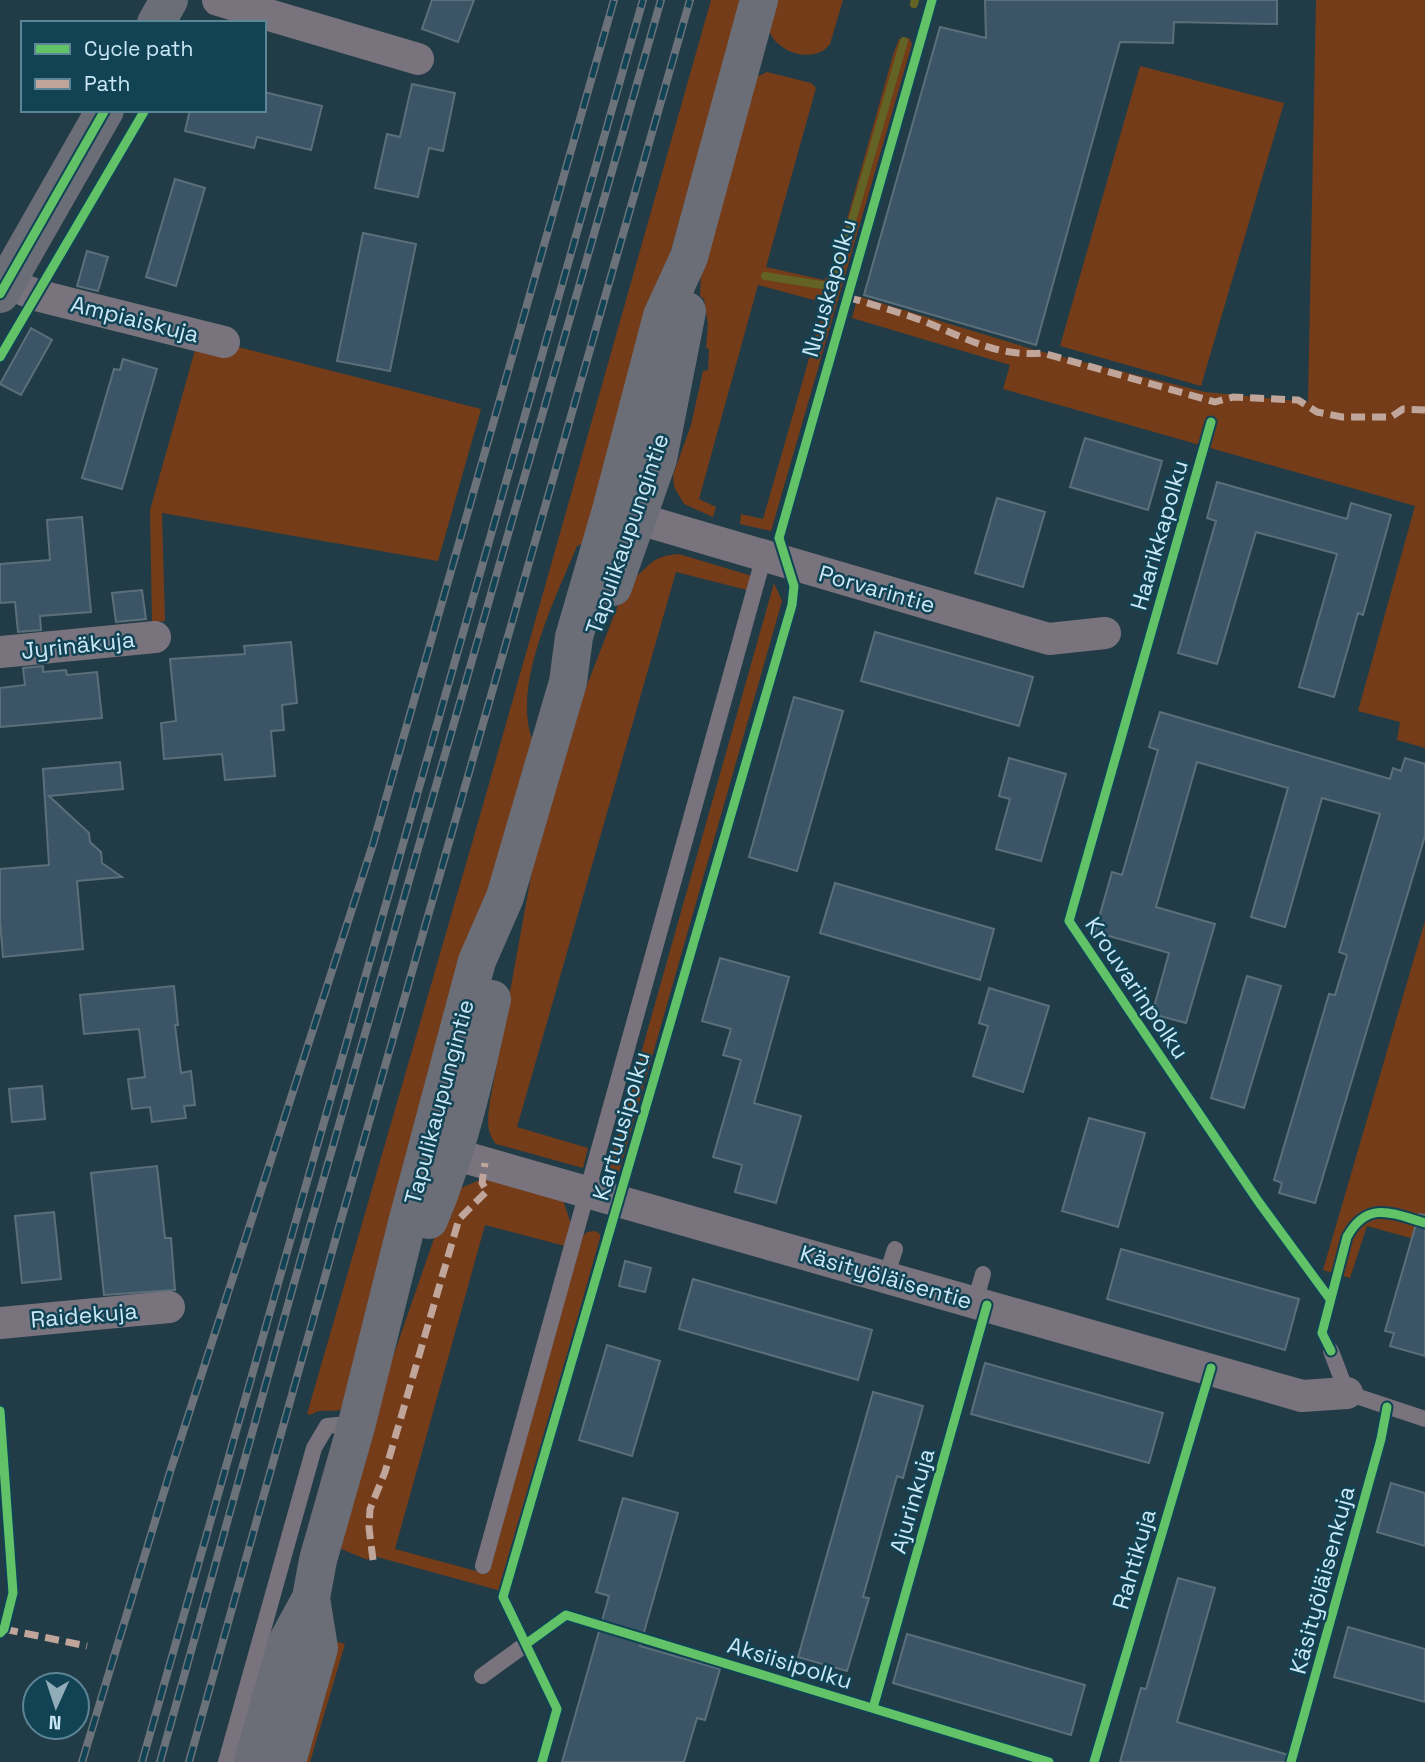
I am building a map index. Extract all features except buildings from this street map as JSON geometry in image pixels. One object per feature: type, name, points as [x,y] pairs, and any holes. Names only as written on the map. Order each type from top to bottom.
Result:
[{"type":"main road","points":[[157,21],[169,0]]},
{"type":"main road","name":"Tapulikaupungintie","points":[[253,1762],[287,1642],[311,1598],[318,1560],[357,1423],[385,1310],[441,1151],[477,961],[505,897],[568,682],[592,640],[624,514],[658,459],[686,320],[689,257],[759,0]]},
{"type":"main road","points":[[2,285],[104,112]]},
{"type":"main road","name":"Tapulikaupungintie","points":[[287,1762],[318,1648],[311,1598]]},
{"type":"street","points":[[218,0],[418,59]]},
{"type":"street","name":"Ampiaiskuja","points":[[2,285],[224,342]]},
{"type":"street","name":"Porvarintie","points":[[624,514],[1049,639],[1105,633]]},
{"type":"street","name":"Jyrinäkuja","points":[[0,652],[155,637]]},
{"type":"street","name":"Käsityöläisentie","points":[[441,1151],[587,1193],[890,1263],[979,1288],[1302,1396],[1347,1393]]},
{"type":"street","name":"Raidekuja","points":[[0,1323],[169,1307]]},
{"type":"lane","points":[[483,1566],[764,556]]},
{"type":"lane","points":[[1331,1351],[1347,1393],[1425,1419]]},
{"type":"lane","points":[[226,1762],[314,1448],[327,1426],[357,1423]]},
{"type":"lane","points":[[482,1676],[526,1644]]},
{"type":"shaded area","points":[[711,0],[743,0],[587,542],[577,546],[539,641],[528,693],[527,717],[532,739],[343,1409],[307,1414],[483,805]]},
{"type":"shaded area","points":[[774,0],[843,0],[830,44],[823,51],[803,55],[783,47],[770,32],[768,19]]},
{"type":"shaded area","points":[[1316,0],[1425,0],[1425,748],[1397,740],[1400,722],[1358,711],[1415,506],[1003,389],[1010,365],[852,318],[858,296],[1035,350],[1205,392],[1308,402]]},
{"type":"shaded area","points":[[909,38],[912,44],[771,531],[740,524],[741,514],[763,519],[825,303],[758,285],[699,499],[716,507],[713,517],[684,504],[674,487],[673,475],[691,425],[703,371],[708,370],[708,324],[704,299],[700,296],[701,271],[752,79],[767,72],[811,83],[816,88],[766,267],[824,280],[832,273],[893,55],[899,39]]},
{"type":"shaded area","points":[[1140,66],[1284,103],[1201,386],[1060,346]]},
{"type":"shaded area","points":[[238,347],[481,409],[438,561],[162,513],[165,621],[152,622],[150,510],[195,350]]},
{"type":"shaded area","points":[[679,554],[752,576],[747,590],[676,572],[517,1127],[588,1148],[583,1168],[496,1144],[489,1128],[490,1101],[534,860],[575,716],[627,582],[655,561]]},
{"type":"shaded area","points":[[774,583],[782,601],[619,1173],[608,1170]]},
{"type":"shaded area","points":[[1425,921],[1425,1242],[1367,1226],[1350,1278],[1323,1270]]},
{"type":"shaded area","points":[[494,1180],[563,1200],[571,1224],[565,1246],[485,1225],[395,1549],[487,1574],[583,1236],[587,1232],[595,1231],[600,1234],[600,1238],[501,1591],[370,1555],[368,1560],[341,1549],[378,1400],[437,1230],[461,1188],[477,1181]]},
{"type":"shaded area","points":[[330,1640],[345,1644],[310,1762],[301,1762]]},
{"type":"waterway","points":[[914,4],[915,0]]},
{"type":"waterway","points":[[765,276],[828,286],[837,273],[904,41]]},
{"type":"railway","points":[[82,1762],[170,1472],[373,844],[614,0]]},
{"type":"railway","points":[[142,1762],[643,0]]},
{"type":"railway","points":[[160,1762],[310,1226],[661,0]]},
{"type":"railway","points":[[189,1762],[690,0]]},
{"type":"marked path","points":[[847,297],[909,316],[990,347],[1024,353],[1043,353],[1215,402],[1233,397],[1298,400],[1317,412],[1342,417],[1391,417],[1403,409],[1425,410]]},
{"type":"marked path","points":[[373,1560],[369,1528],[370,1509],[385,1472],[459,1219],[487,1191],[482,1183],[485,1163]]},
{"type":"marked path","points":[[4,1629],[87,1646]]},
{"type":"cycle path","name":"Nuuskapolku","points":[[542,1762],[557,1709],[503,1597],[792,605],[794,586],[779,538],[932,0]]},
{"type":"cycle path","points":[[0,294],[104,112]]},
{"type":"cycle path","points":[[0,357],[144,112]]},
{"type":"cycle path","name":"Haarikkapolku","points":[[1211,422],[1069,921],[1258,1201],[1330,1299]]},
{"type":"cycle path","points":[[1331,1351],[1322,1333],[1347,1237],[1355,1225],[1363,1218],[1381,1212],[1425,1223]]},
{"type":"cycle path","name":"Ajurinkuja","points":[[873,1708],[987,1305]]},
{"type":"cycle path","name":"Rahtikuja","points":[[1094,1762],[1211,1368]]},
{"type":"cycle path","name":"Käsityöläisenkuja","points":[[1291,1762],[1381,1439],[1387,1407]]},
{"type":"cycle path","points":[[0,1411],[13,1593],[4,1629],[0,1633]]},
{"type":"cycle path","name":"Aksiisipolku","points":[[526,1644],[566,1615],[1049,1762]]}]
